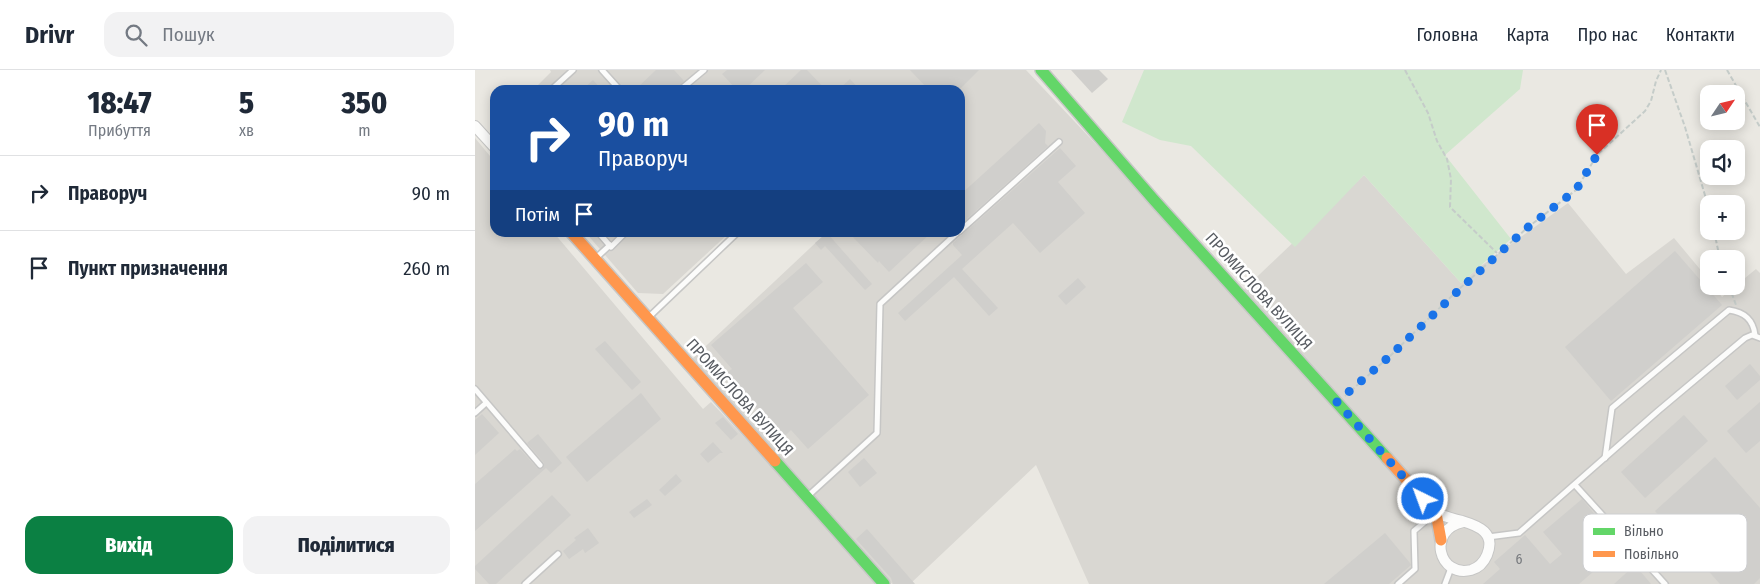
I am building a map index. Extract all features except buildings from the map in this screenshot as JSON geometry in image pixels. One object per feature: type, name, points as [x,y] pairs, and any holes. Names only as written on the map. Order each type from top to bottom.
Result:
[{"type":"street","name":"ПРОМИСЛОВА ВУЛИЦЯ","points":[[1041,70],[1154,200],[1436,513]]},
{"type":"street","points":[[475,126],[490,142]]},
{"type":"street","name":"ПРОМИСЛОВА ВУЛИЦЯ","points":[[575,237],[884,584]]},
{"type":"street","points":[[1436,513],[1463,522],[1478,526],[1488,537],[1488,552],[1480,565],[1466,571],[1451,567],[1442,555],[1436,513]]},
{"type":"street","points":[[1441,540],[1449,527],[1455,523],[1463,522]]},
{"type":"lane","points":[[556,85],[573,70]]},
{"type":"lane","points":[[602,70],[616,85]]},
{"type":"lane","points":[[686,85],[703,70]]},
{"type":"lane","points":[[965,227],[1059,142]]},
{"type":"lane","points":[[603,237],[610,245]]},
{"type":"lane","points":[[595,259],[621,237]]},
{"type":"lane","points":[[648,318],[733,237]]},
{"type":"lane","points":[[807,497],[877,433],[880,304],[954,237]]},
{"type":"lane","points":[[1488,537],[1519,533],[1605,458],[1658,411],[1745,338],[1757,337],[1750,320],[1738,311],[1729,310],[1612,408],[1605,458]]},
{"type":"lane","points":[[475,389],[540,465]]},
{"type":"lane","points":[[475,413],[487,403]]},
{"type":"lane","points":[[1575,484],[1602,514]]},
{"type":"lane","points":[[1398,584],[1415,569],[1414,531],[1436,513]]},
{"type":"lane","points":[[525,584],[558,554]]},
{"type":"lane","points":[[1445,584],[1451,567]]},
{"type":"lane","points":[[1654,572],[1665,584]]},
{"type":"path","points":[[1405,70],[1427,113],[1437,141],[1447,159],[1451,179],[1450,207],[1497,254]]},
{"type":"path","points":[[1337,402],[1390,356],[1497,254],[1576,190],[1597,155],[1645,111],[1651,101],[1661,70]]},
{"type":"path","points":[[1665,70],[1685,126],[1705,195]]},
{"type":"path","points":[[1727,70],[1760,127]]},
{"type":"path","points":[[1732,295],[1738,311]]},
{"type":"shaded area","points":[[550,70],[1026,70],[1238,295],[1364,175],[1461,283],[1478,268],[1568,203],[1626,274],[1674,238],[1700,269],[1700,295],[1720,295],[1722,297],[1724,295],[1745,295],[1745,278],[1756,269],[1760,273],[1760,584],[1089,584],[1036,465],[910,584],[892,584],[690,361],[822,237],[965,237],[965,85],[538,85],[551,72]]},
{"type":"shaded area","points":[[475,138],[490,156],[490,237],[557,237],[703,409],[711,402],[883,584],[475,584]]},
{"type":"shaded area","points":[[589,237],[725,237],[663,294],[638,293]]},
{"type":"green space","points":[[1144,70],[1523,70],[1520,89],[1445,155],[1511,239],[1461,283],[1364,175],[1295,247],[1191,146],[1160,140],[1122,122]]},
{"type":"traffic: fast","points":[[1041,70],[1154,200],[1387,458]]},
{"type":"traffic: fast","points":[[775,461],[884,584]]},
{"type":"traffic: slow","points":[[575,237],[775,461]]},
{"type":"traffic: slow","points":[[1387,458],[1436,513],[1441,540]]},
{"type":"route","points":[[1423,499],[1337,402],[1390,356],[1527,228],[1576,190],[1597,155]]}]
